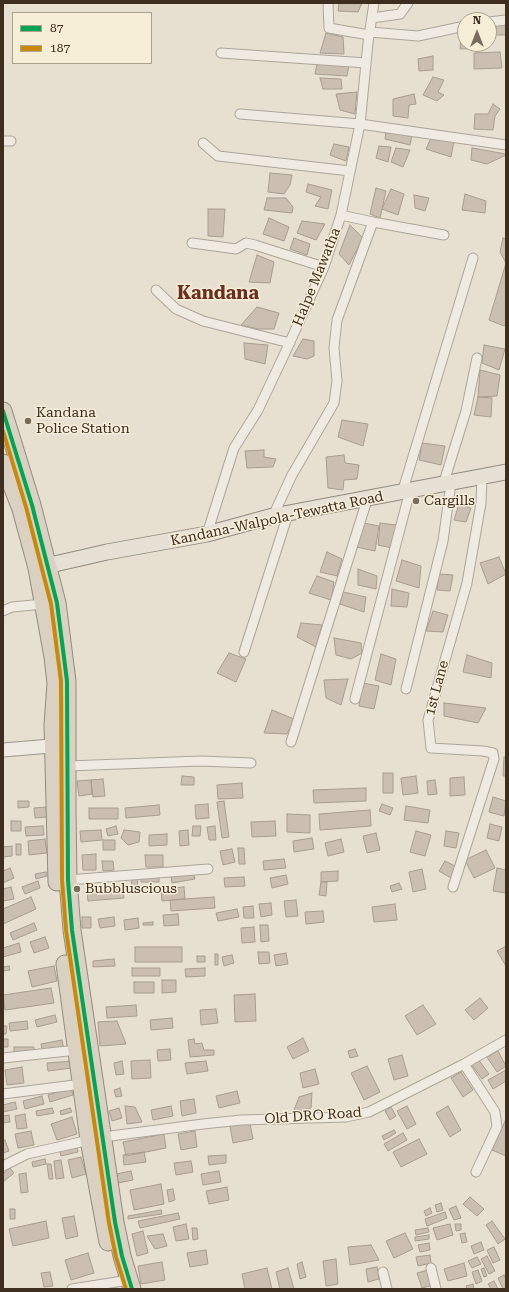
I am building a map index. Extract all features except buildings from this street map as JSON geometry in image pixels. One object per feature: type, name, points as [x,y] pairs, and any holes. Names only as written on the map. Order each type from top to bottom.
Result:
[{"type":"highway","points":[[3,411],[43,567],[44,604],[56,683],[60,745],[57,880],[61,931],[82,1084],[115,1222],[124,1285]]},
{"type":"highway","points":[[3,463],[57,603],[65,659],[67,681],[60,745],[66,766],[68,880],[96,1138]]},
{"type":"main road","name":"Kandana-Walpola-Tewatta Road","points":[[43,567],[107,552],[207,534],[273,516],[367,500],[506,472]]},
{"type":"street","points":[[328,3],[329,28],[370,33],[418,36],[457,28]]},
{"type":"street","name":"Halpe Mawatha","points":[[207,534],[234,448],[258,410],[290,343],[324,267],[341,215],[360,124],[374,3]]},
{"type":"street","points":[[372,18],[400,14],[408,3]]},
{"type":"street","points":[[221,53],[366,63]]},
{"type":"street","points":[[240,114],[360,124],[506,145]]},
{"type":"street","points":[[203,143],[218,156],[350,171]]},
{"type":"street","points":[[341,215],[444,235]]},
{"type":"street","points":[[273,516],[292,475],[334,403],[337,381],[334,348],[338,320],[373,222]]},
{"type":"street","points":[[192,243],[236,249],[246,243],[255,244],[324,267]]},
{"type":"street","points":[[355,700],[406,492],[473,258]]},
{"type":"street","points":[[156,290],[176,309],[203,321],[290,343]]},
{"type":"street","points":[[406,689],[443,541],[447,484],[466,411],[476,358]]},
{"type":"street","name":"1st Lane","points":[[453,887],[494,759],[493,753],[483,751],[431,748],[428,720],[467,583],[481,503],[482,477]]},
{"type":"street","points":[[292,742],[367,500]]},
{"type":"street","points":[[244,652],[288,514]]},
{"type":"street","points":[[3,611],[12,607],[44,604]]},
{"type":"street","points":[[3,750],[60,745]]},
{"type":"street","points":[[66,766],[201,761],[251,763]]},
{"type":"street","points":[[68,880],[208,869]]},
{"type":"street","name":"Old DRO Road","points":[[3,1166],[27,1154],[96,1138],[241,1120],[346,1117],[369,1112],[464,1064],[506,1040]]},
{"type":"street","points":[[3,1058],[77,1050]]},
{"type":"street","points":[[464,1064],[494,1112],[497,1127],[476,1172]]},
{"type":"street","points":[[3,1094],[82,1084]]},
{"type":"street","points":[[431,1268],[436,1289]]},
{"type":"street","points":[[383,1272],[388,1289]]},
{"type":"street","points":[[72,1289],[124,1285]]},
{"type":"transit line","name":"87","points":[[3,411],[32,505],[57,603],[67,681],[68,880],[72,930],[115,1222],[122,1256],[132,1289]]},
{"type":"transit line","name":"187","points":[[3,431],[26,507],[51,604],[61,681],[62,880],[66,930],[109,1223],[116,1257],[126,1289]]},
{"type":"place","name":"Kandana Police Station","points":[[28,421]]},
{"type":"place","name":"Cargills","points":[[416,501]]},
{"type":"place","name":"Bubbluscious","points":[[77,889]]},
{"type":"district","name":"Kandana","points":[[218,294]]}]
